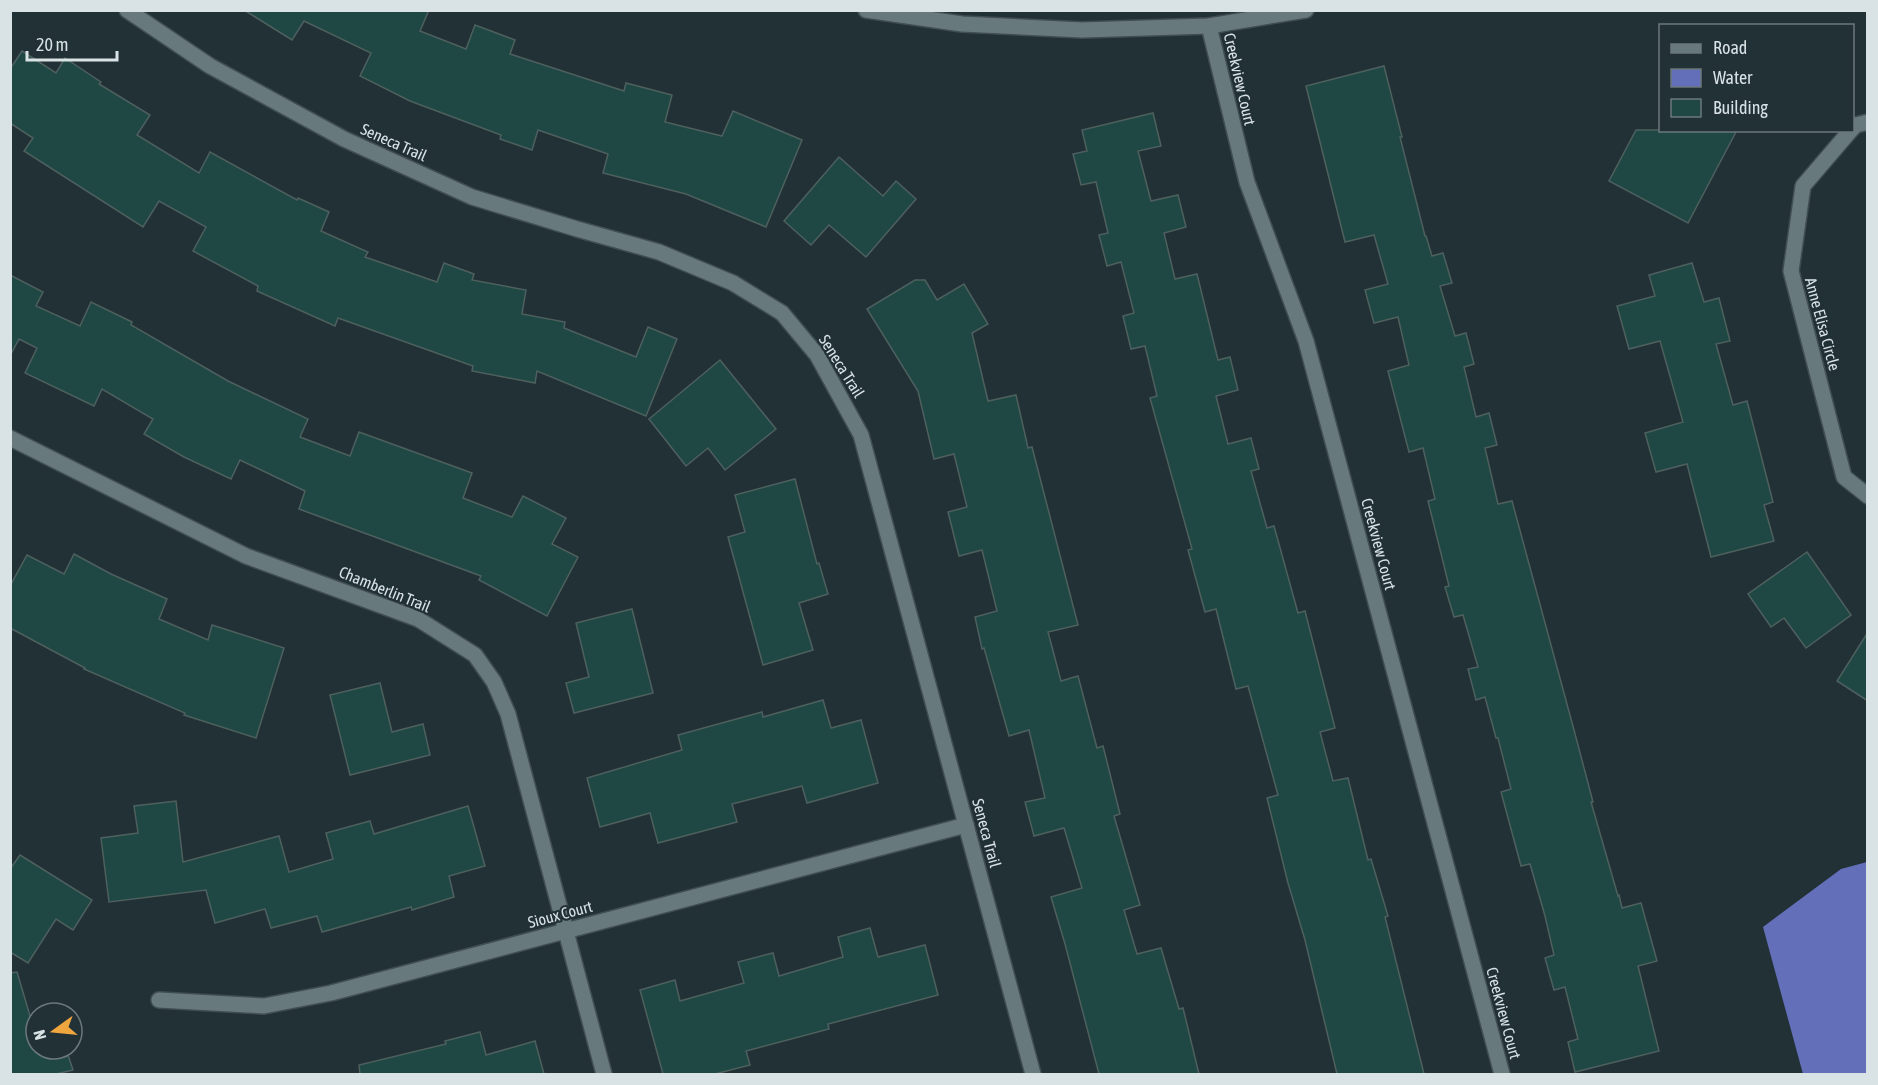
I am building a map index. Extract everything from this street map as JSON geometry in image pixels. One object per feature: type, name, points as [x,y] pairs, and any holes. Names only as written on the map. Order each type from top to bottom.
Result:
[{"type":"street","name":"Seneca Trail","points":[[127,10],[210,66],[354,143],[472,197],[659,252],[734,283],[782,313],[817,355],[861,435],[1033,1074]]},
{"type":"street","points":[[866,10],[962,24],[1082,30],[1209,26],[1306,10]]},
{"type":"street","name":"Creekview Court","points":[[1209,26],[1246,182],[1306,341],[1502,1074]]},
{"type":"street","name":"Anne Elisa Circle","points":[[1854,128],[1868,122]]},
{"type":"street","name":"Anne Elisa Circle","points":[[1850,132],[1803,186],[1791,271],[1844,477],[1868,496]]},
{"type":"street","name":"Chamberlin Trail","points":[[10,438],[246,556],[418,619],[475,655],[494,682],[508,714],[604,1074]]},
{"type":"street","name":"Sioux Court","points":[[159,1000],[264,1006],[331,993],[966,825]]},
{"type":"water","points":[[1867,862],[1867,1074],[1803,1074],[1763,927],[1841,869]]},
{"type":"building","points":[[244,10],[429,10],[420,31],[466,49],[475,25],[515,40],[510,54],[624,91],[626,83],[672,95],[665,122],[722,136],[733,111],[802,140],[766,227],[686,194],[603,173],[608,154],[538,130],[532,150],[500,139],[501,135],[410,101],[360,76],[371,53],[304,21],[292,40]]},
{"type":"building","points":[[22,51],[56,73],[65,58],[101,82],[99,84],[150,115],[137,135],[199,173],[210,152],[297,200],[298,198],[329,212],[321,231],[368,252],[365,257],[437,282],[444,263],[474,274],[472,280],[526,290],[522,314],[565,322],[564,328],[636,357],[648,327],[677,339],[646,416],[537,371],[535,383],[472,371],[473,366],[338,318],[335,326],[257,291],[258,286],[193,251],[206,227],[159,201],[143,227],[24,151],[33,138],[10,123],[10,69]]},
{"type":"building","points":[[1384,66],[1425,236],[1432,256],[1443,253],[1452,283],[1440,286],[1455,336],[1466,333],[1474,364],[1464,367],[1476,417],[1489,413],[1497,445],[1485,448],[1498,504],[1512,501],[1593,802],[1591,802],[1622,908],[1641,903],[1657,961],[1638,966],[1659,1051],[1575,1072],[1568,1042],[1578,1039],[1565,987],[1554,990],[1545,958],[1554,955],[1545,916],[1530,864],[1521,866],[1501,792],[1511,789],[1498,738],[1496,738],[1485,697],[1476,700],[1468,669],[1478,667],[1463,615],[1454,617],[1445,587],[1449,586],[1428,501],[1435,499],[1423,448],[1409,452],[1388,371],[1409,365],[1398,317],[1374,323],[1365,290],[1388,284],[1374,235],[1345,242],[1306,86]]},
{"type":"building","points":[[1153,113],[1161,146],[1138,151],[1151,201],[1178,195],[1186,227],[1164,233],[1175,279],[1197,274],[1218,360],[1230,357],[1238,390],[1216,396],[1228,444],[1251,438],[1259,469],[1251,471],[1267,528],[1274,526],[1298,613],[1305,611],[1335,728],[1320,732],[1333,781],[1348,778],[1368,860],[1371,859],[1388,916],[1385,917],[1424,1074],[1337,1074],[1305,940],[1267,798],[1278,795],[1248,686],[1236,689],[1216,609],[1205,612],[1188,550],[1192,549],[1150,398],[1157,396],[1145,346],[1131,349],[1123,316],[1134,313],[1121,262],[1107,266],[1099,235],[1108,233],[1096,182],[1081,185],[1073,154],[1087,151],[1082,130]]},
{"type":"building","points":[[1636,130],[1736,132],[1688,223],[1609,181]]},
{"type":"building","points":[[839,157],[883,196],[896,181],[916,199],[866,257],[829,225],[811,245],[784,221]]},
{"type":"building","points":[[1692,263],[1704,302],[1719,298],[1730,341],[1716,344],[1733,405],[1747,401],[1773,502],[1764,505],[1774,541],[1711,557],[1687,464],[1656,472],[1645,433],[1683,422],[1660,341],[1629,349],[1617,306],[1655,296],[1649,275]]},
{"type":"building","points":[[10,275],[43,292],[36,306],[80,326],[91,302],[132,322],[131,325],[228,381],[308,419],[300,437],[350,456],[359,432],[472,473],[463,498],[512,517],[523,496],[566,518],[552,544],[578,557],[547,616],[479,580],[481,576],[299,509],[305,491],[240,460],[231,479],[184,457],[144,434],[153,419],[102,389],[94,406],[25,373],[37,348],[19,339],[10,356]]},
{"type":"building","points":[[915,280],[925,280],[937,300],[964,284],[988,324],[972,333],[988,401],[1016,395],[1028,448],[1032,447],[1078,625],[1048,632],[1061,681],[1078,676],[1097,748],[1103,746],[1120,814],[1114,816],[1140,905],[1124,910],[1137,954],[1161,948],[1179,1009],[1183,1008],[1199,1074],[1099,1074],[1051,897],[1082,888],[1064,828],[1034,836],[1025,802],[1045,798],[1029,730],[1009,736],[984,648],[982,649],[975,617],[997,611],[982,550],[959,556],[948,512],[967,507],[954,454],[934,459],[918,391],[867,309]]},
{"type":"building","points":[[720,360],[776,429],[725,470],[708,448],[686,466],[649,419]]},
{"type":"building","points":[[795,479],[817,564],[819,563],[828,594],[799,603],[813,650],[763,665],[728,537],[745,532],[735,495]]},
{"type":"building","points":[[1807,552],[1851,615],[1806,648],[1784,618],[1771,627],[1748,594]]},
{"type":"building","points":[[74,554],[111,574],[167,599],[159,619],[208,640],[212,625],[284,648],[256,738],[184,715],[185,713],[84,669],[10,628],[10,586],[27,555],[64,574]]},
{"type":"building","points":[[632,609],[653,693],[574,713],[566,683],[589,677],[576,623]]},
{"type":"building","points":[[1868,632],[1868,701],[1837,681]]},
{"type":"building","points":[[380,683],[392,732],[423,724],[430,755],[350,775],[330,695]]},
{"type":"building","points":[[823,700],[831,728],[861,720],[878,783],[807,803],[802,786],[732,804],[737,822],[658,843],[650,813],[600,827],[587,778],[682,750],[678,735],[762,712],[763,717]]},
{"type":"building","points":[[176,801],[183,862],[279,836],[289,872],[333,859],[326,833],[370,821],[374,834],[468,806],[485,866],[449,876],[454,897],[412,910],[411,907],[322,932],[317,916],[271,928],[265,909],[215,923],[206,890],[109,902],[101,838],[138,833],[134,806]]},
{"type":"building","points":[[20,855],[92,900],[73,930],[56,919],[28,963],[10,952],[10,869]]},
{"type":"building","points":[[870,928],[878,957],[925,945],[938,995],[828,1024],[829,1029],[746,1051],[750,1065],[715,1074],[663,1074],[640,990],[675,980],[680,1001],[744,983],[738,962],[773,953],[779,976],[843,957],[838,937]]},
{"type":"building","points":[[17,972],[26,1001],[24,1061],[70,1061],[73,1070],[56,1074],[10,1074],[10,973]]},
{"type":"building","points":[[480,1032],[486,1055],[535,1041],[544,1074],[360,1074],[359,1065],[446,1044],[445,1041]]}]
